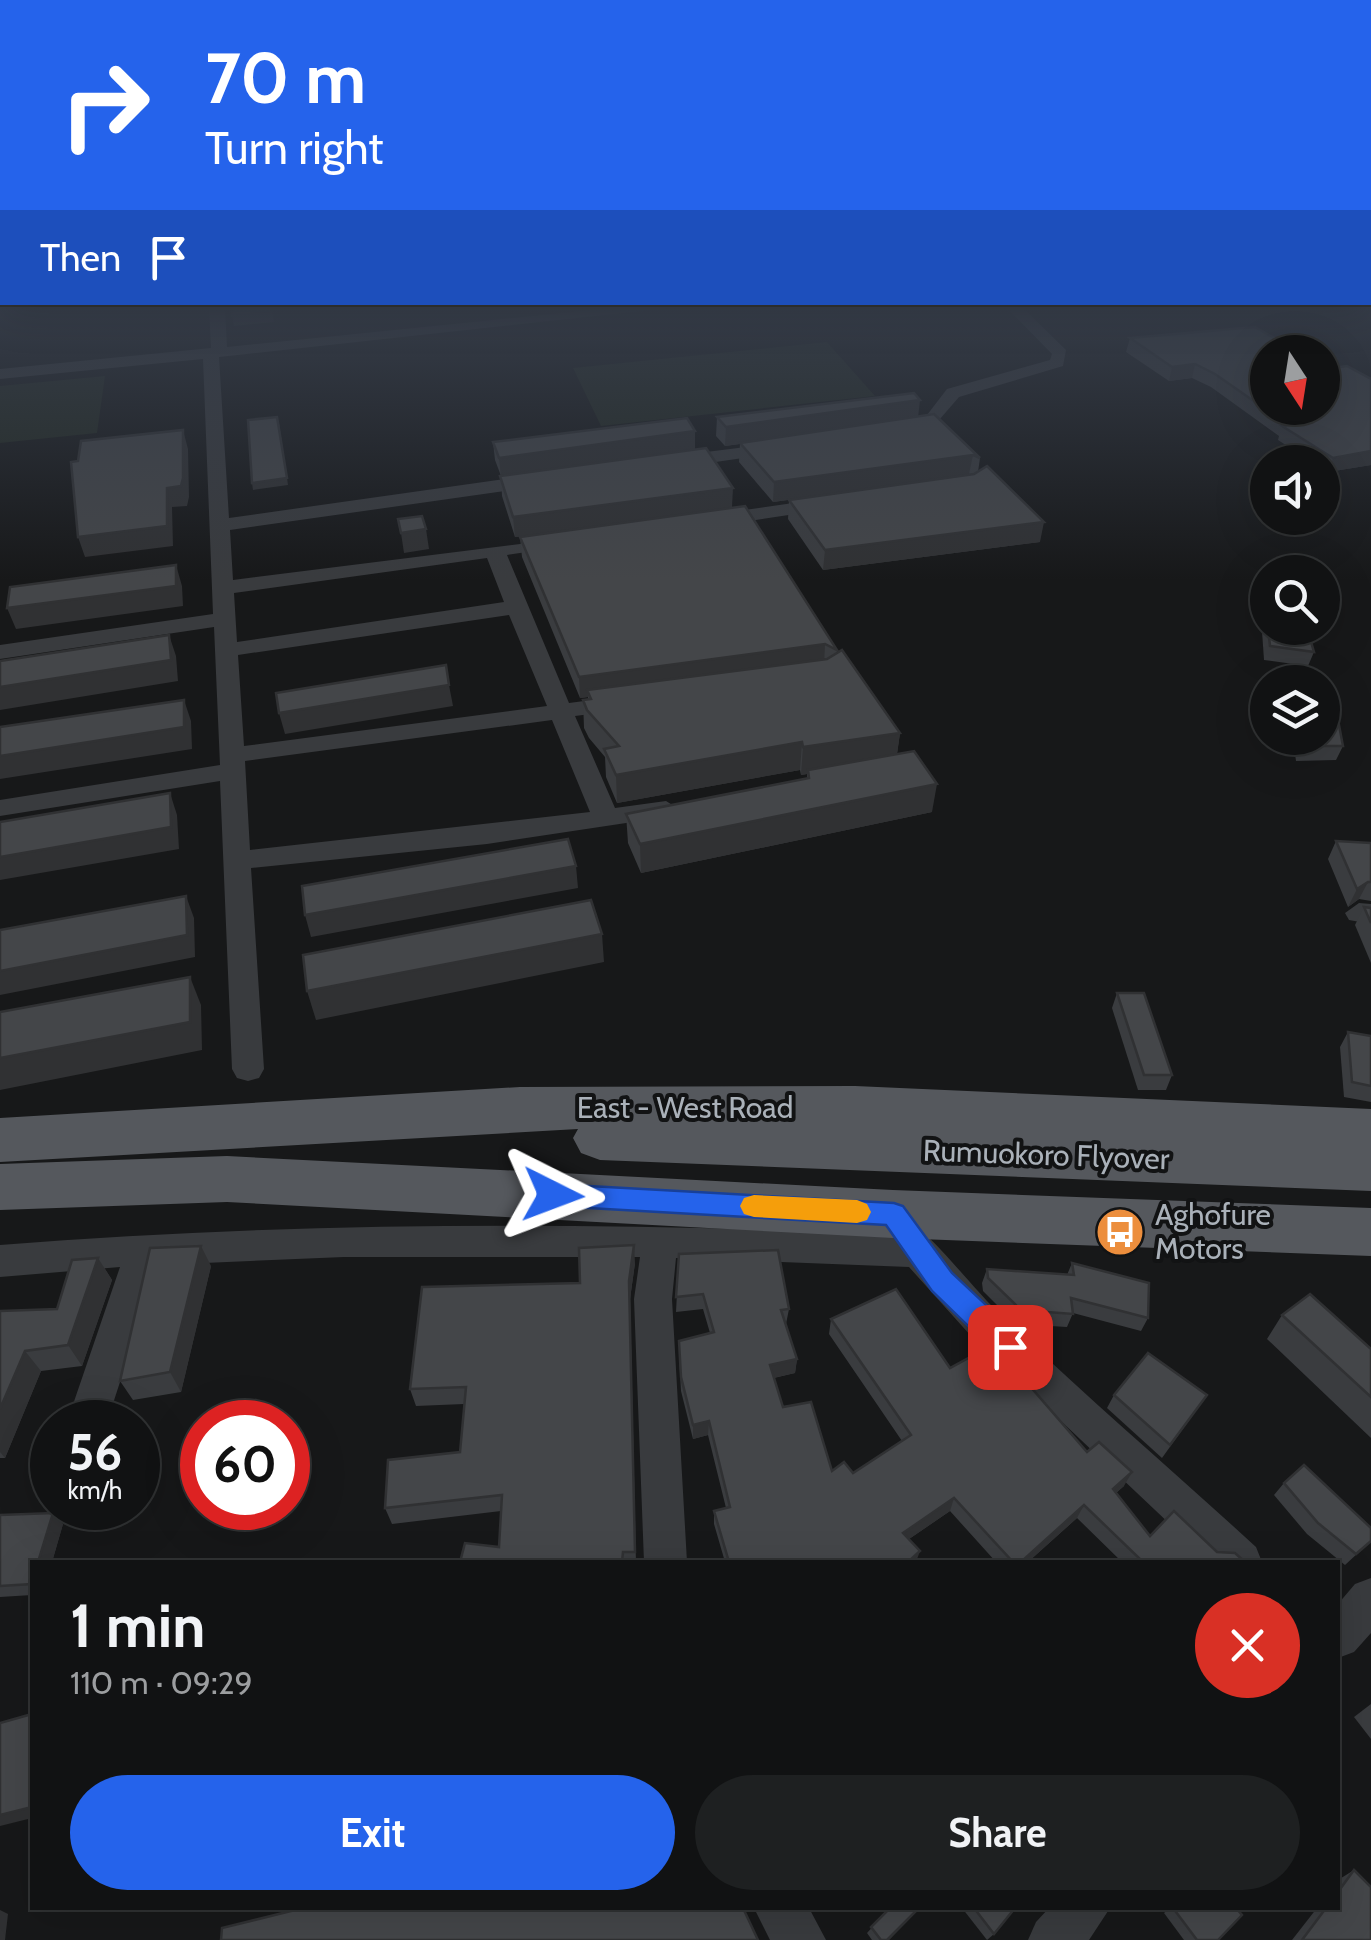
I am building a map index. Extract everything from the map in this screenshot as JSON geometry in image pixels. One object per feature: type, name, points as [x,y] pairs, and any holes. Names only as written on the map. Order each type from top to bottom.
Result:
[{"type":"main road","name":"East - West Road","points":[[0,1140],[520,1108],[856,1107],[1371,1130]]},
{"type":"main road","points":[[254,1125],[719,1160]]},
{"type":"main road","points":[[0,1187],[719,1160]]},
{"type":"main road","name":"Rumuokoro Flyover","points":[[719,1160],[1371,1168]]},
{"type":"main road","name":"Rumuokoro Flyover","points":[[719,1160],[1371,1202]]},
{"type":"main road","points":[[228,1179],[905,1232],[1371,1232]]},
{"type":"street","points":[[216,399],[219,526],[248,1068]]},
{"type":"street","points":[[886,433],[930,423],[939,418],[951,399]]},
{"type":"street","points":[[662,464],[798,445]]},
{"type":"street","points":[[219,526],[564,477]]},
{"type":"street","points":[[693,523],[851,501]]},
{"type":"street","points":[[222,588],[574,540]]},
{"type":"street","points":[[495,551],[606,818]]},
{"type":"street","points":[[226,650],[517,607]]},
{"type":"street","points":[[0,652],[224,618]]},
{"type":"street","points":[[0,808],[233,763],[638,700]]},
{"type":"street","points":[[238,860],[487,835],[688,806]]},
{"type":"street","points":[[0,1261],[145,1248],[418,1237],[660,1239],[905,1232],[984,1324],[1240,1560]]},
{"type":"street","points":[[660,1239],[653,1299],[666,1560]]},
{"type":"street","points":[[94,1400],[145,1248]]},
{"type":"street","points":[[1340,1634],[1371,1600]]},
{"type":"street","points":[[781,1910],[800,1940]]},
{"type":"street","points":[[1054,1940],[1082,1910]]},
{"type":"shaded area","points":[[0,399],[102,399],[97,433],[0,443]]},
{"type":"shaded area","points":[[588,399],[852,399],[601,426]]},
{"type":"building","points":[[869,399],[920,400],[726,427],[717,417]]},
{"type":"building","points":[[1340,399],[1371,399],[1371,451],[1340,457],[1340,445],[1312,445],[1282,426],[1340,425]]},
{"type":"building","points":[[934,414],[980,458],[973,455],[774,482],[740,443]]},
{"type":"building","points":[[277,417],[287,478],[252,483],[248,420]]},
{"type":"building","points":[[687,418],[695,431],[499,458],[493,442]]},
{"type":"building","points":[[183,430],[183,478],[181,486],[167,488],[167,526],[78,537],[71,462],[78,461],[81,441]]},
{"type":"building","points":[[706,448],[733,488],[513,517],[500,476]]},
{"type":"building","points":[[987,466],[1044,522],[825,550],[789,500],[974,474]]},
{"type":"building","points":[[745,506],[837,650],[825,644],[579,677],[520,537]]},
{"type":"building","points":[[422,516],[426,529],[401,533],[398,519]]},
{"type":"building","points":[[176,565],[176,586],[7,608],[10,587]]},
{"type":"building","points":[[169,635],[171,660],[0,687],[0,661]]},
{"type":"building","points":[[1312,645],[1314,652],[1270,646]]},
{"type":"building","points":[[842,650],[900,733],[803,747],[802,742],[616,775],[604,749],[619,746],[587,710],[583,700],[591,699],[587,690],[827,659]]},
{"type":"building","points":[[446,665],[449,685],[279,713],[276,693]]},
{"type":"building","points":[[184,700],[184,727],[0,756],[0,727]]},
{"type":"building","points":[[914,751],[937,784],[640,844],[626,814],[809,778],[808,770]]},
{"type":"building","points":[[170,793],[171,827],[0,857],[0,822]]},
{"type":"building","points":[[568,839],[576,866],[305,915],[302,886]]},
{"type":"building","points":[[1336,841],[1371,843],[1371,882],[1357,889]]},
{"type":"building","points":[[186,896],[187,935],[0,971],[0,930]]},
{"type":"building","points":[[591,900],[602,934],[307,991],[303,955]]},
{"type":"building","points":[[190,977],[190,1022],[0,1058],[0,1012]]},
{"type":"building","points":[[1117,993],[1144,993],[1172,1075],[1144,1075]]},
{"type":"building","points":[[1348,1032],[1371,1036],[1371,1086],[1352,1082]]},
{"type":"building","points":[[634,1245],[629,1281],[635,1552],[623,1552],[622,1560],[461,1560],[465,1543],[499,1547],[502,1495],[385,1508],[388,1460],[460,1452],[466,1387],[410,1389],[422,1287],[580,1283],[579,1248]]},
{"type":"building","points":[[201,1246],[170,1372],[120,1381],[150,1248]]},
{"type":"building","points":[[778,1250],[789,1309],[781,1310],[797,1359],[770,1365],[783,1407],[811,1402],[832,1471],[844,1462],[853,1473],[911,1435],[831,1319],[896,1289],[950,1368],[994,1344],[1020,1368],[1016,1370],[1087,1452],[1099,1442],[1132,1472],[1113,1489],[1150,1536],[1174,1511],[1217,1552],[1235,1553],[1243,1560],[1141,1560],[1084,1505],[1023,1560],[1011,1560],[954,1498],[903,1533],[920,1551],[910,1560],[728,1560],[714,1511],[730,1507],[709,1421],[693,1425],[681,1377],[679,1341],[714,1332],[703,1294],[676,1297],[679,1254]]},
{"type":"building","points":[[98,1258],[68,1345],[25,1351],[0,1409],[0,1311],[57,1309],[72,1260]]},
{"type":"building","points":[[1072,1263],[1149,1283],[1148,1318],[1071,1298],[1073,1314],[1021,1310],[988,1278],[987,1269],[1074,1275]]},
{"type":"building","points":[[1310,1294],[1371,1349],[1371,1397],[1282,1315]]},
{"type":"building","points":[[1148,1353],[1207,1395],[1170,1445],[1114,1395]]},
{"type":"building","points":[[1304,1465],[1371,1528],[1371,1541],[1356,1554],[1318,1523],[1284,1483]]},
{"type":"building","points":[[30,1514],[30,1530],[48,1530],[39,1560],[30,1560],[30,1584],[0,1586],[0,1515]]},
{"type":"building","points":[[30,1715],[30,1808],[0,1815],[0,1723]]},
{"type":"building","points":[[1354,1870],[1371,1887],[1371,1940],[1302,1940],[1324,1910],[1340,1910],[1340,1889]]},
{"type":"building","points":[[295,1910],[744,1910],[758,1940],[221,1940],[222,1928]]},
{"type":"building","points":[[888,1910],[917,1910],[887,1940],[881,1940],[871,1927]]},
{"type":"building","points":[[976,1910],[1013,1910],[994,1934]]},
{"type":"building","points":[[1174,1910],[1238,1910],[1242,1915],[1218,1940],[1197,1940]]},
{"type":"slow traffic","points":[[754,1206],[857,1212]]},
{"type":"place","name":"Aghofure Motors","points":[[1120,1232]]},
{"type":"route","points":[[553,1195],[894,1214],[916,1251],[942,1282],[1010,1347]]}]
